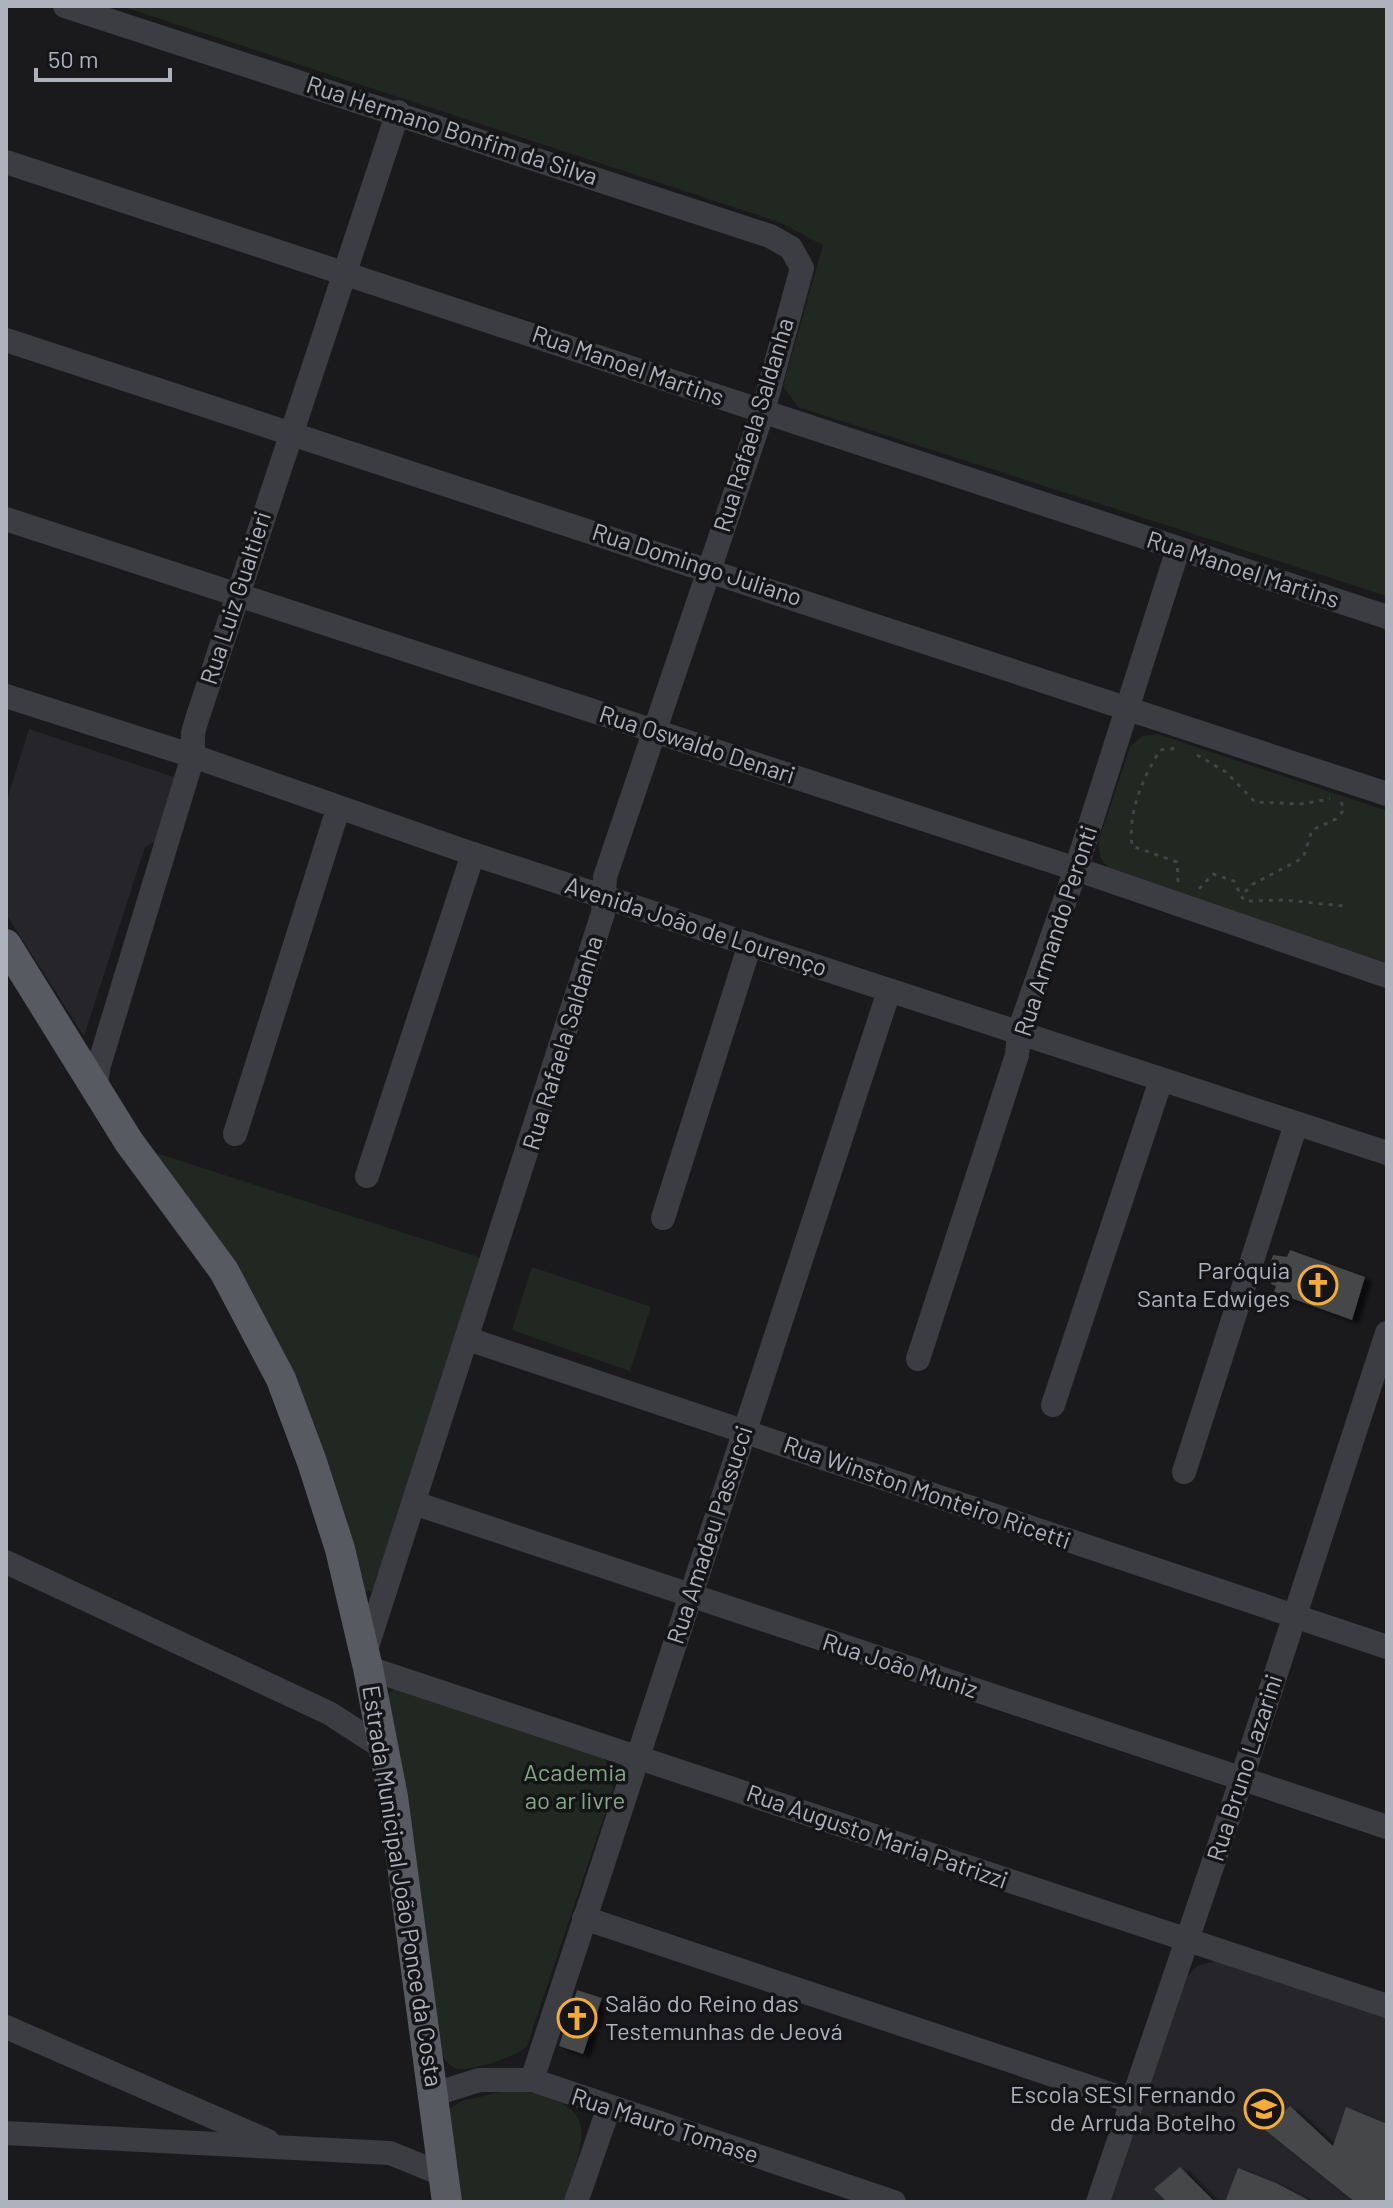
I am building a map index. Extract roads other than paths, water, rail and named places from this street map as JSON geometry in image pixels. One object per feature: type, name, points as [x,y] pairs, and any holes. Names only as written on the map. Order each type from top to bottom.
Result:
[{"type":"main road","name":"Estrada Municipal João Ponce da Costa","points":[[6,944],[129,1142],[224,1271],[281,1379],[340,1549],[366,1662],[393,1797],[435,2094],[445,2188]]},
{"type":"street","name":"Rua Hermano Bonfim da Silva","points":[[65,6],[398,112],[770,236],[791,248]]},
{"type":"street","name":"Rua Luiz Gualtieri","points":[[95,1089],[99,1065],[193,756],[193,733],[398,112]]},
{"type":"street","name":"Rua Manoel Martins","points":[[6,162],[1387,617]]},
{"type":"street","name":"Rua Rafaela Saldanha","points":[[366,1662],[603,913],[605,877],[763,411],[802,268],[791,248]]},
{"type":"street","name":"Rua Domingo Juliano","points":[[6,340],[291,431],[1387,794]]},
{"type":"street","name":"Rua Oswaldo Denari","points":[[6,519],[1076,869],[1387,976]]},
{"type":"street","name":"Rua Armando Peronti","points":[[918,1359],[1017,1055],[1019,1031],[1076,869],[1178,549]]},
{"type":"street","name":"Avenida João de Lourenço","points":[[6,696],[193,756],[473,854],[1387,1153]]},
{"type":"street","points":[[235,1134],[338,809]]},
{"type":"street","points":[[367,1176],[473,854]]},
{"type":"street","points":[[663,1218],[750,944]]},
{"type":"street","name":"Rua Amadeu Passucci","points":[[532,2080],[889,991]]},
{"type":"street","points":[[1053,1405],[1161,1080]]},
{"type":"street","points":[[1184,1472],[1296,1124]]},
{"type":"street","name":"Rua Bruno Lazarini","points":[[1098,2202],[1242,1779],[1387,1333]]},
{"type":"street","name":"Rua Winston Monteiro Ricetti","points":[[468,1339],[1387,1647]]},
{"type":"street","name":"Rua João Muniz","points":[[414,1503],[1387,1827]]},
{"type":"street","points":[[6,1562],[329,1713],[383,1748]]},
{"type":"street","name":"Rua Augusto Maria Patrizzi","points":[[366,1662],[637,1757],[1387,2006]]},
{"type":"street","points":[[584,1918],[1131,2101]]},
{"type":"street","points":[[6,2027],[285,2148]]},
{"type":"street","name":"Rua Mauro Tomase","points":[[435,2094],[479,2080],[532,2080],[894,2202]]},
{"type":"street","points":[[576,2202],[609,2107]]},
{"type":"street","points":[[6,2133],[390,2153],[438,2134]]},
{"type":"street","points":[[390,2153],[445,2188]]},
{"type":"place","name":"Paróquia Santa Edwiges","points":[[1318,1285]]},
{"type":"place","name":"Salão do Reino das Testemunhas de Jeová","points":[[577,2018]]},
{"type":"place","name":"Escola SESI Fernando de Arruda Botelho","points":[[1264,2109]]},
{"type":"park label","name":"Academia ao ar livre","points":[[575,1787]]}]
